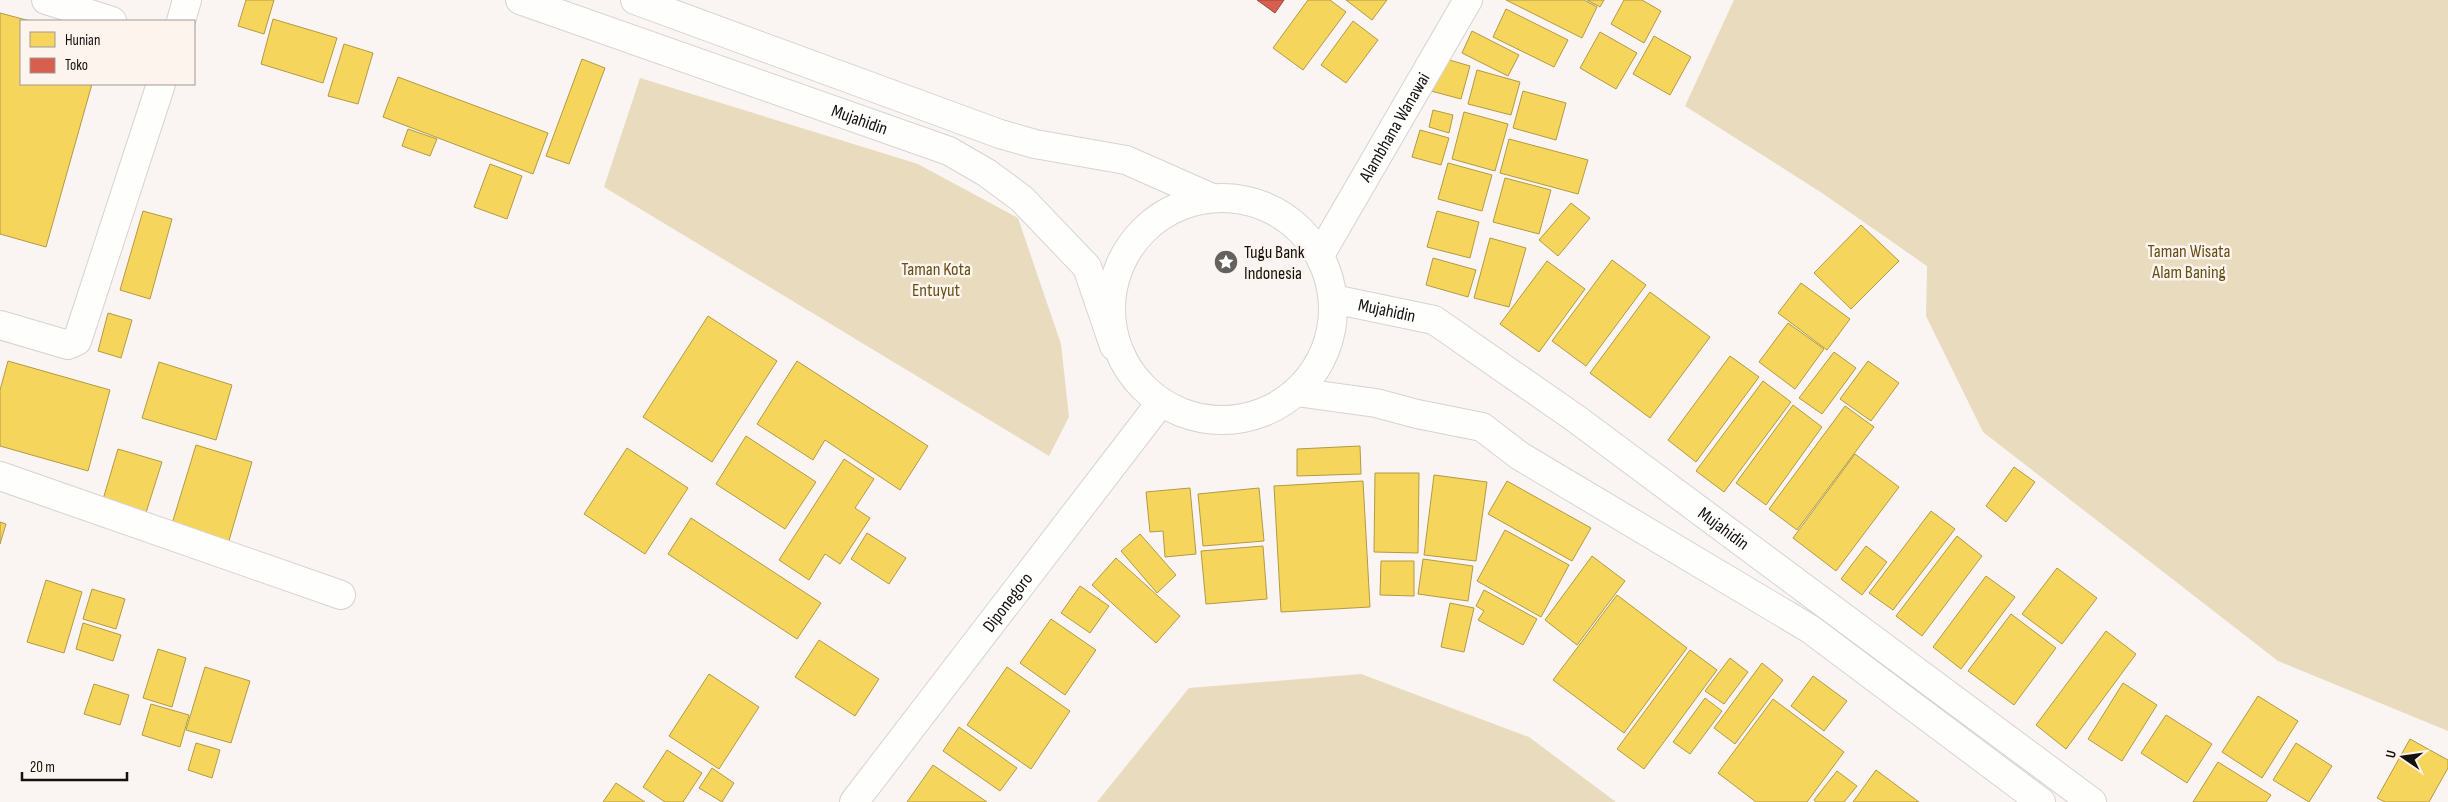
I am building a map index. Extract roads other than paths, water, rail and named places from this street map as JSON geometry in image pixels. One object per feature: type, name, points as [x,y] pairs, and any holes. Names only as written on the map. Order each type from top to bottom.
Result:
[{"type":"main road","points":[[46,0],[109,20]]},
{"type":"main road","points":[[180,20],[187,0]]},
{"type":"main road","name":"Mujahidin","points":[[520,0],[949,151],[987,173],[1022,199],[1087,267],[1120,360],[1161,402]]},
{"type":"main road","name":"Mujahidin","points":[[635,0],[1000,134],[1044,146],[1126,160],[1212,198]]},
{"type":"main road","name":"Alambhana Wanawai","points":[[1320,255],[1468,0]]},
{"type":"main road","points":[[0,324],[68,344],[77,340],[161,85]]},
{"type":"main road","points":[[1114,346],[1113,300],[1119,269],[1134,243],[1155,221],[1175,210],[1212,198],[1254,202],[1292,222],[1320,255],[1329,276],[1333,299],[1332,325],[1325,350],[1313,373],[1296,392],[1265,412],[1230,420],[1194,416],[1161,402]]},
{"type":"main road","name":"Mujahidin","points":[[1333,299],[1434,320],[1575,418],[2092,802]]},
{"type":"main road","points":[[1296,392],[1376,403],[1426,416],[1482,427],[1520,456],[1810,629],[2041,802]]},
{"type":"main road","name":"Diponegoro","points":[[854,802],[1161,402]]},
{"type":"main road","points":[[0,476],[340,595]]},
{"type":"place","name":"Tugu Bank Indonesia","points":[[1226,262]]},
{"type":"park label","name":"Taman Wisata Alam Baning","points":[[2189,261]]},
{"type":"park label","name":"Taman Kota Entuyut","points":[[936,279]]}]
